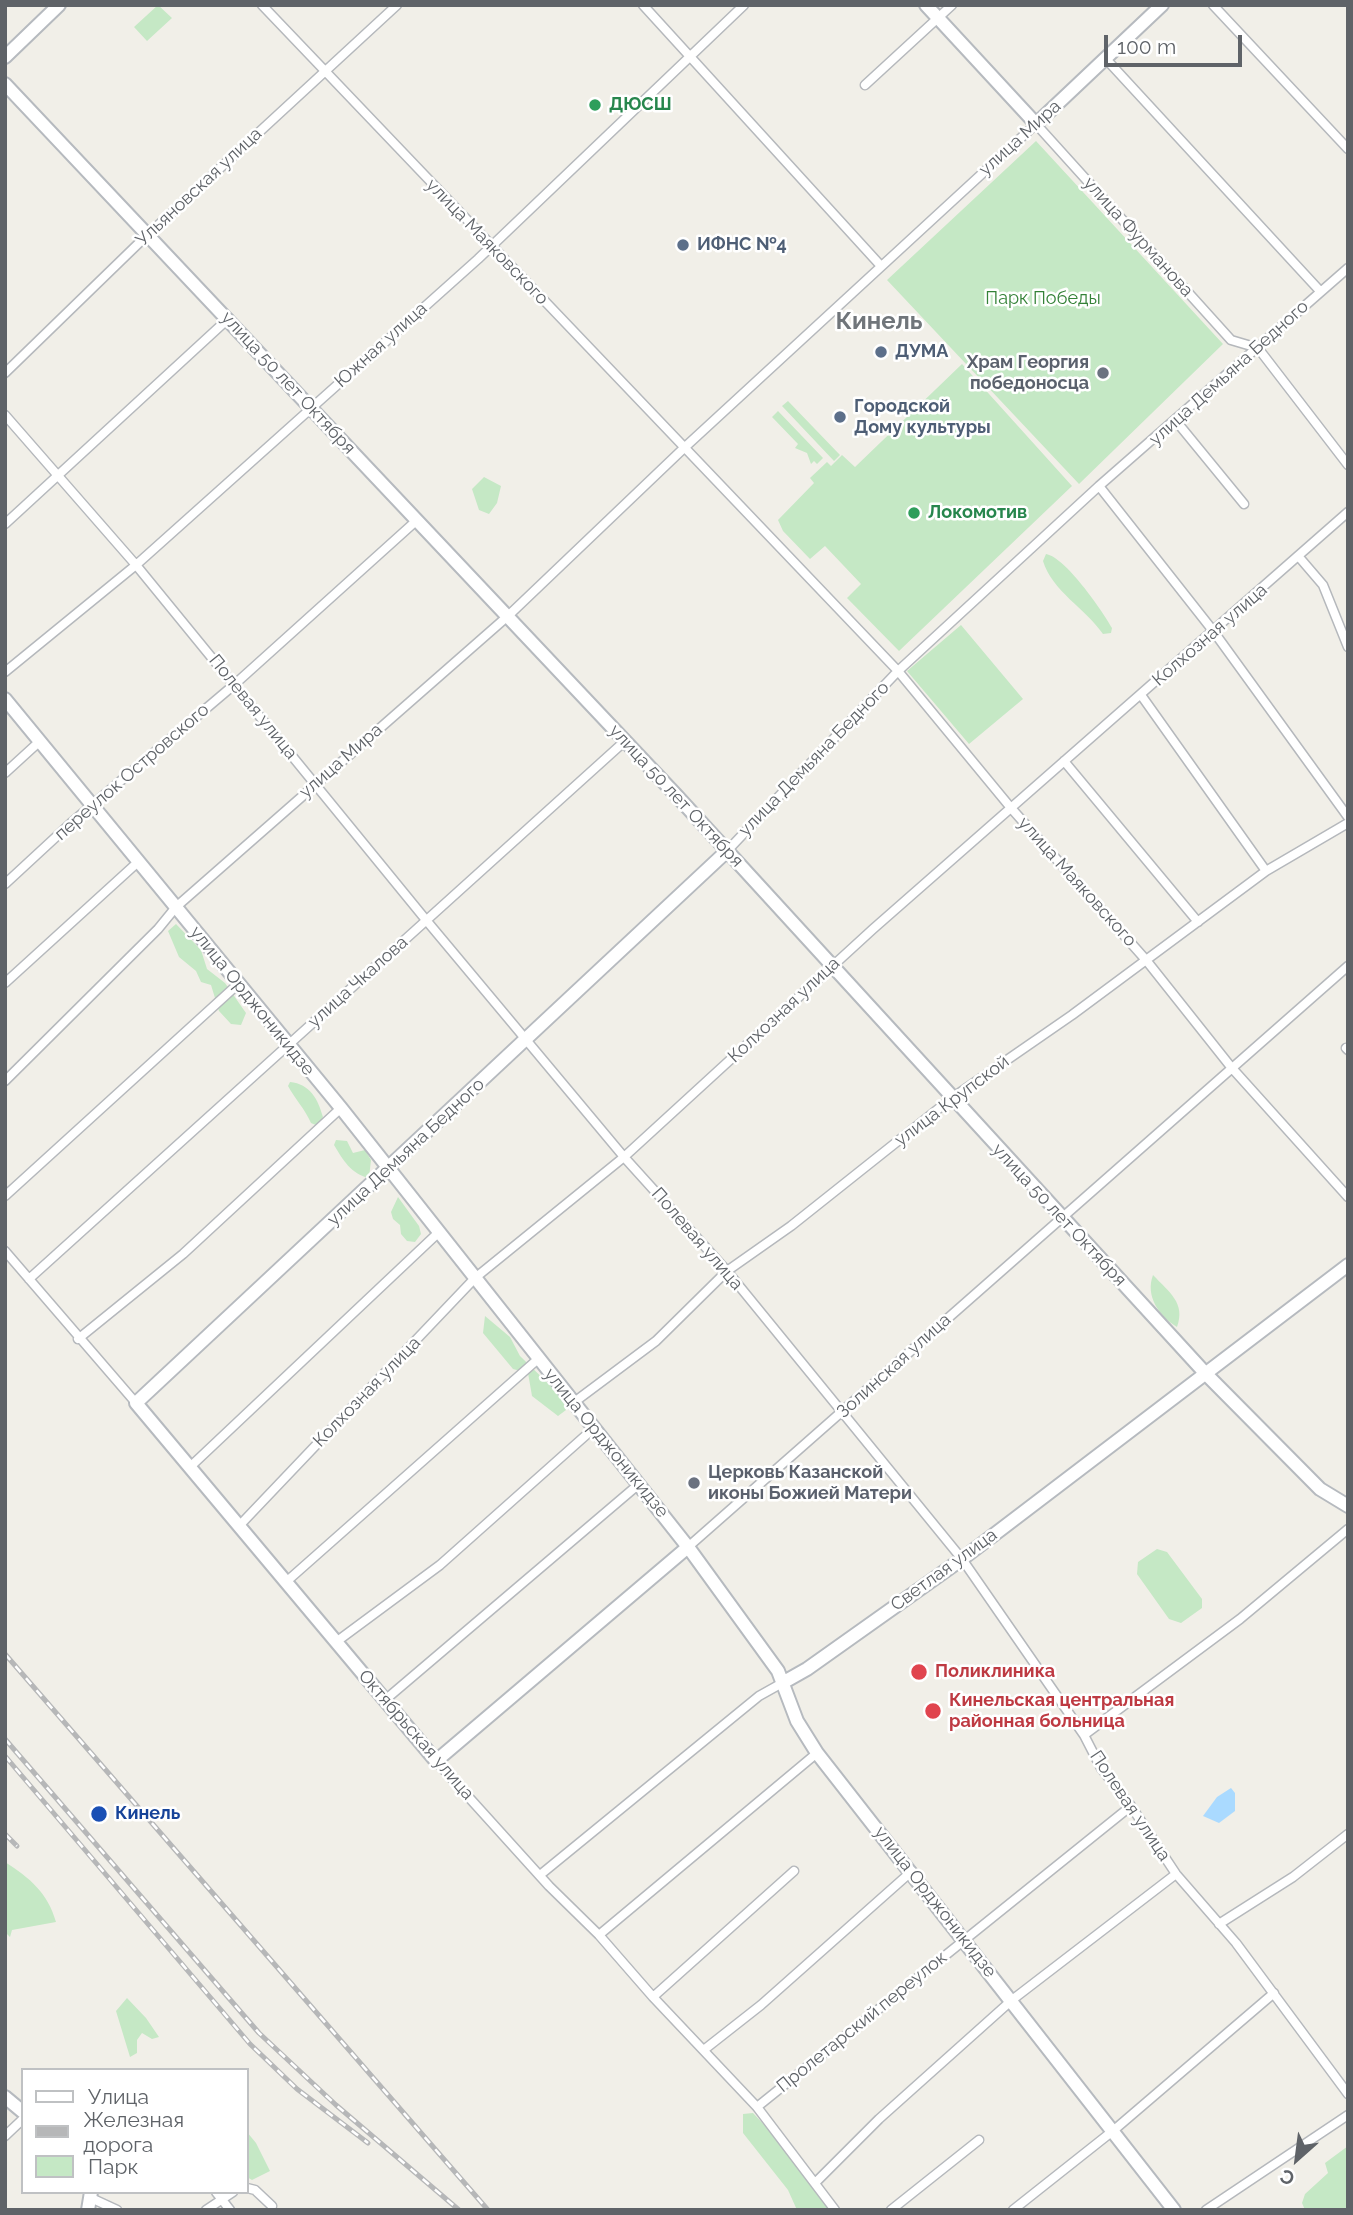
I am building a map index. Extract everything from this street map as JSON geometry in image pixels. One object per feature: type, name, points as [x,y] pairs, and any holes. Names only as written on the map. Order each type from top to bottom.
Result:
[{"type":"main road","points":[[5,57],[59,5]]},
{"type":"main road","name":"улица Фурманова","points":[[926,5],[1036,124]]},
{"type":"main road","name":"улица Мира","points":[[1036,124],[1162,5]]},
{"type":"main road","name":"улица 50 лет Октября","points":[[5,84],[229,318],[416,521],[509,615],[1206,1374],[1320,1489],[1348,1506]]},
{"type":"main road","name":"улица Орджоникидзе","points":[[5,699],[237,985],[341,1108],[688,1547],[753,1633],[783,1682],[797,1721],[817,1753],[965,1938],[1174,2210]]},
{"type":"main road","name":"улица Демьяна Бедного","points":[[136,1403],[727,851]]},
{"type":"main road","name":"Светлая улица","points":[[783,1682],[807,1669],[962,1559],[1348,1265]]},
{"type":"main road","name":"Октябрьская улица","points":[[136,1403],[436,1761]]},
{"type":"main road","name":"Золинская улица","points":[[436,1761],[688,1547]]},
{"type":"main road","points":[[5,2097],[21,2110]]},
{"type":"street","name":"улица Маяковского","points":[[262,5],[898,671],[1011,808],[1146,960],[1231,1067],[1348,1197]]},
{"type":"street","name":"Ульяновская улица","points":[[5,373],[149,234],[397,5]]},
{"type":"street","points":[[643,5],[879,268]]},
{"type":"street","name":"Южная улица","points":[[5,672],[136,565],[491,247],[744,5]]},
{"type":"street","points":[[865,85],[952,5]]},
{"type":"street","points":[[1213,5],[1348,149]]},
{"type":"street","points":[[1106,59],[1320,291]]},
{"type":"street","name":"улица Мира","points":[[5,1081],[158,929],[176,907],[509,615],[700,433],[1036,124]]},
{"type":"street","name":"улица Фурманова","points":[[1036,124],[1231,340],[1258,348],[1348,465]]},
{"type":"street","name":"улица Демьяна Бедного","points":[[727,851],[763,809],[898,671],[1099,486],[1348,268]]},
{"type":"street","points":[[5,524],[229,318]]},
{"type":"street","name":"Полевая улица","points":[[5,415],[136,565],[624,1157],[727,1271],[962,1559],[1084,1735],[1101,1768],[1132,1806],[1176,1874],[1274,1993],[1348,2094]]},
{"type":"street","points":[[1175,421],[1244,504]]},
{"type":"street","points":[[1099,486],[1214,632],[1348,817]]},
{"type":"street","name":"Колхозная улица","points":[[239,1526],[475,1278],[624,1157],[832,965],[1348,512]]},
{"type":"street","name":"переулок Островского","points":[[5,884],[235,684],[416,521]]},
{"type":"street","points":[[1299,557],[1323,585],[1348,647]]},
{"type":"street","points":[[1141,695],[1266,871]]},
{"type":"street","points":[[5,773],[40,741]]},
{"type":"street","name":"улица Чкалова","points":[[29,1279],[625,741]]},
{"type":"street","points":[[1064,761],[1198,922]]},
{"type":"street","name":"улица Крупской","points":[[573,1403],[656,1341],[727,1271],[791,1226],[952,1098],[1266,871],[1348,823]]},
{"type":"street","points":[[5,983],[138,862]]},
{"type":"street","name":"Золинская улица","points":[[688,1547],[1348,966]]},
{"type":"street","points":[[5,1196],[237,985]]},
{"type":"street","points":[[78,1339],[183,1254],[341,1108]]},
{"type":"street","points":[[190,1467],[438,1233]]},
{"type":"street","name":"Октябрьская улица","points":[[5,1251],[78,1339],[136,1403]]},
{"type":"street","points":[[286,1582],[538,1359]]},
{"type":"street","points":[[336,1642],[440,1565],[594,1428]]},
{"type":"street","points":[[385,1700],[639,1484]]},
{"type":"street","points":[[1084,1735],[1240,1619],[1348,1529]]},
{"type":"street","name":"Светлая улица","points":[[540,1875],[759,1696],[783,1682]]},
{"type":"street","points":[[599,1935],[817,1753]]},
{"type":"street","name":"Октябрьская улица","points":[[436,1761],[757,2107],[835,2210]]},
{"type":"street","name":"Пролетарский переулок","points":[[757,2107],[1132,1806]]},
{"type":"street","points":[[1219,1924],[1293,1877],[1348,1834]]},
{"type":"street","points":[[653,1997],[794,1871]]},
{"type":"street","points":[[705,2049],[761,2005],[912,1871]]},
{"type":"street","points":[[815,2183],[879,2119],[1012,2000],[1176,1874]]},
{"type":"street","points":[[1013,2210],[1114,2130],[1274,1993]]},
{"type":"street","points":[[1206,2210],[1348,2115]]},
{"type":"street","points":[[5,2136],[21,2121]]},
{"type":"street","points":[[891,2210],[979,2140]]},
{"type":"street","points":[[248,2188],[256,2190],[272,2206]]},
{"type":"street","points":[[206,2210],[218,2195],[230,2210]]},
{"type":"street","points":[[90,2200],[117,2210]]},
{"type":"green space","points":[[158,5],[172,18],[147,41],[134,27]]},
{"type":"green space","name":"Парк Победы","points":[[1036,141],[1223,344],[1079,484],[887,280]]},
{"type":"green space","name":"Локомотив","points":[[962,364],[1072,486],[899,651],[847,598],[861,584],[825,546],[810,559],[783,531],[778,520],[814,483],[810,478],[827,462],[831,466],[842,455],[855,467]]},
{"type":"green space","points":[[788,401],[840,455],[834,461],[782,406]]},
{"type":"green space","points":[[778,411],[823,458],[817,464],[814,461],[811,464],[807,453],[795,448],[798,444],[772,417]]},
{"type":"green space","points":[[484,477],[501,486],[497,503],[489,514],[479,510],[472,489]]},
{"type":"green space","points":[[1046,554],[1063,564],[1092,597],[1112,628],[1111,633],[1103,634],[1061,591],[1047,572],[1043,561]]},
{"type":"green space","points":[[961,625],[1023,699],[969,744],[907,671]]},
{"type":"green space","points":[[176,924],[201,950],[207,969],[225,983],[246,1013],[241,1025],[231,1024],[219,1011],[211,985],[201,982],[196,971],[179,957],[168,931]]},
{"type":"green space","points":[[290,1082],[308,1089],[316,1099],[323,1117],[318,1126],[311,1123],[288,1086]]},
{"type":"green space","points":[[336,1140],[347,1141],[353,1153],[365,1150],[371,1160],[369,1178],[348,1166],[334,1145]]},
{"type":"green space","points":[[398,1197],[419,1226],[421,1234],[415,1242],[407,1241],[401,1234],[400,1225],[393,1219],[391,1212]]},
{"type":"green space","points":[[1153,1275],[1178,1304],[1177,1327],[1155,1305],[1151,1290]]},
{"type":"green space","points":[[485,1316],[510,1337],[520,1356],[562,1397],[566,1410],[558,1416],[532,1396],[528,1373],[513,1369],[483,1333]]},
{"type":"green space","points":[[1157,1549],[1167,1552],[1202,1599],[1202,1608],[1181,1623],[1169,1619],[1137,1574],[1138,1562]]},
{"type":"green space","points":[[5,1862],[43,1894],[56,1922],[12,1930],[10,1937],[5,1932]]},
{"type":"green space","points":[[127,1998],[159,2037],[152,2039],[142,2033],[137,2040],[137,2053],[130,2057],[116,2011]]},
{"type":"green space","points":[[753,2113],[784,2146],[829,2210],[797,2210],[788,2190],[743,2133],[743,2114]]},
{"type":"green space","points":[[248,2133],[270,2171],[252,2180],[248,2178]]},
{"type":"green space","points":[[1348,2146],[1348,2210],[1305,2210],[1302,2203],[1305,2194],[1328,2173],[1325,2163]]},
{"type":"water","points":[[1231,1788],[1235,1793],[1235,1811],[1219,1823],[1203,1816],[1217,1797]]},
{"type":"railway","points":[[5,1654],[488,2210]]},
{"type":"railway","points":[[5,1739],[259,2033],[336,2105],[459,2210]]},
{"type":"railway","points":[[5,1756],[250,2044],[297,2089],[368,2143]]},
{"type":"railway","points":[[5,1834],[17,1846]]},
{"type":"place","name":"ДЮСШ","points":[[595,105]]},
{"type":"place","name":"ИФНС №4","points":[[683,245]]},
{"type":"place","name":"ДУМА","points":[[881,352]]},
{"type":"place","name":"Храм Георгия победоносца","points":[[1103,373]]},
{"type":"place","name":"Городской Дому культуры","points":[[840,417]]},
{"type":"place","name":"Локомотив","points":[[914,513]]},
{"type":"place","name":"Церковь Казанской иконы Божией Матери","points":[[694,1483]]},
{"type":"place","name":"Поликлиника","points":[[919,1672]]},
{"type":"place","name":"Кинельская центральная районная больница","points":[[933,1711]]},
{"type":"place","name":"Кинель","points":[[99,1814]]},
{"type":"district","name":"Кинель","points":[[879,322]]}]
